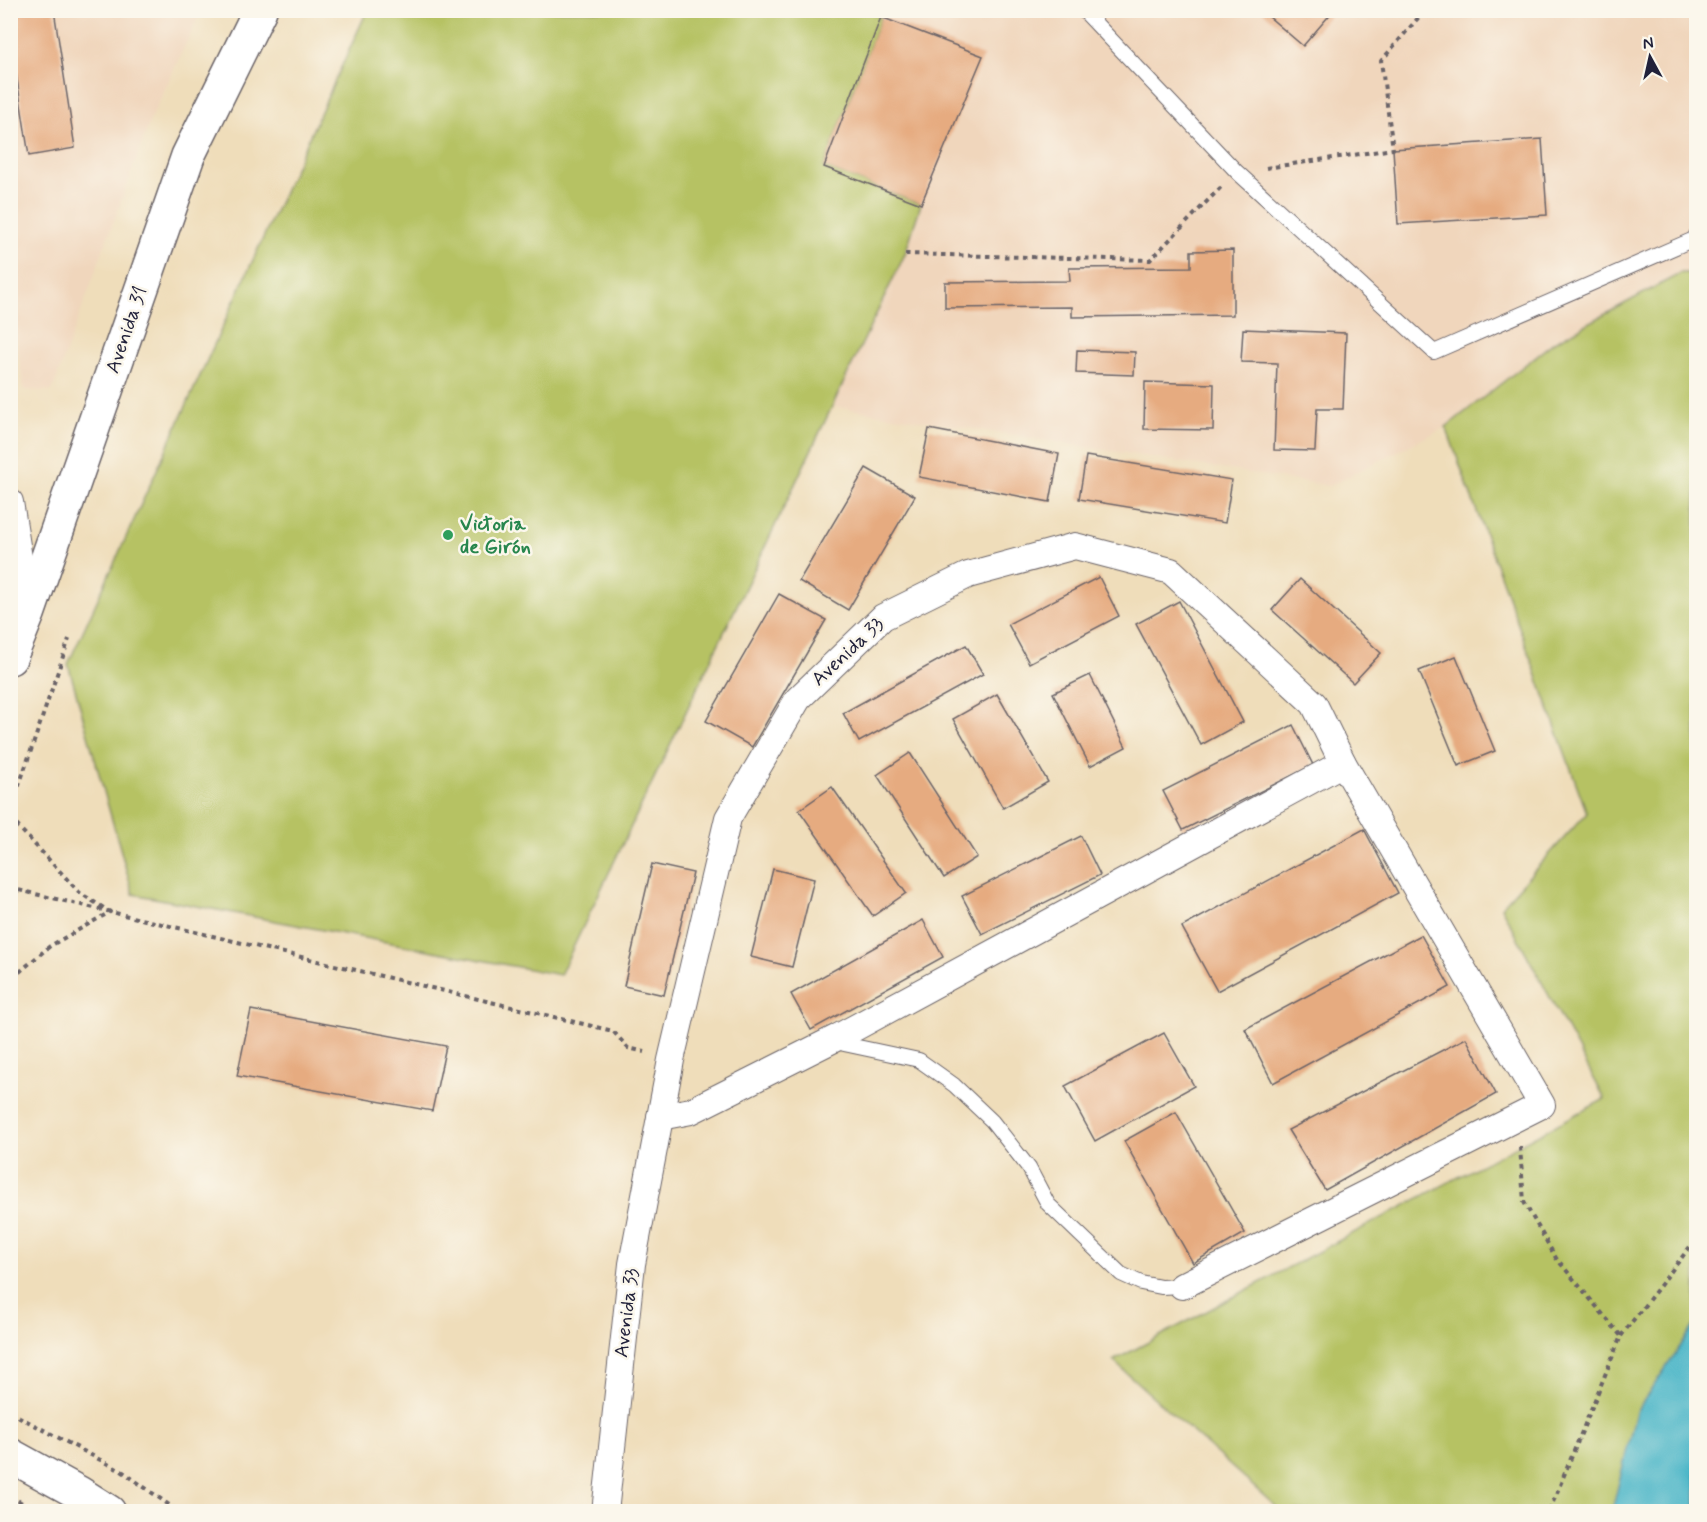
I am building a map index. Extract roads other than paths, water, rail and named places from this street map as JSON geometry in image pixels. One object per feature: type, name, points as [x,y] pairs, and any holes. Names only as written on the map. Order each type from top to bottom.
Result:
[{"type":"main road","name":"Avenida 31","points":[[10,657],[28,614],[188,156],[260,10]]},
{"type":"main road","points":[[10,1455],[109,1512]]},
{"type":"street","points":[[10,502],[28,614]]},
{"type":"street","name":"Avenida 33","points":[[604,1512],[632,1264],[671,1060],[728,818],[798,699],[883,617],[968,575],[1075,546],[1171,572],[1314,704],[1343,763]]},
{"type":"street","points":[[660,1117],[692,1111],[838,1037],[1343,763],[1542,1105],[1182,1286]]},
{"type":"lane","points":[[1083,10],[1237,172],[1434,352],[1694,239],[1696,235]]},
{"type":"lane","points":[[838,1037],[844,1044],[919,1060],[954,1085],[992,1121],[1029,1168],[1048,1204],[1121,1274],[1141,1283],[1161,1287],[1182,1286]]},
{"type":"water","points":[[1696,1323],[1696,1511],[1612,1511],[1636,1412]]},
{"type":"place","name":"Victoria de Girón","points":[[448,535]]}]
